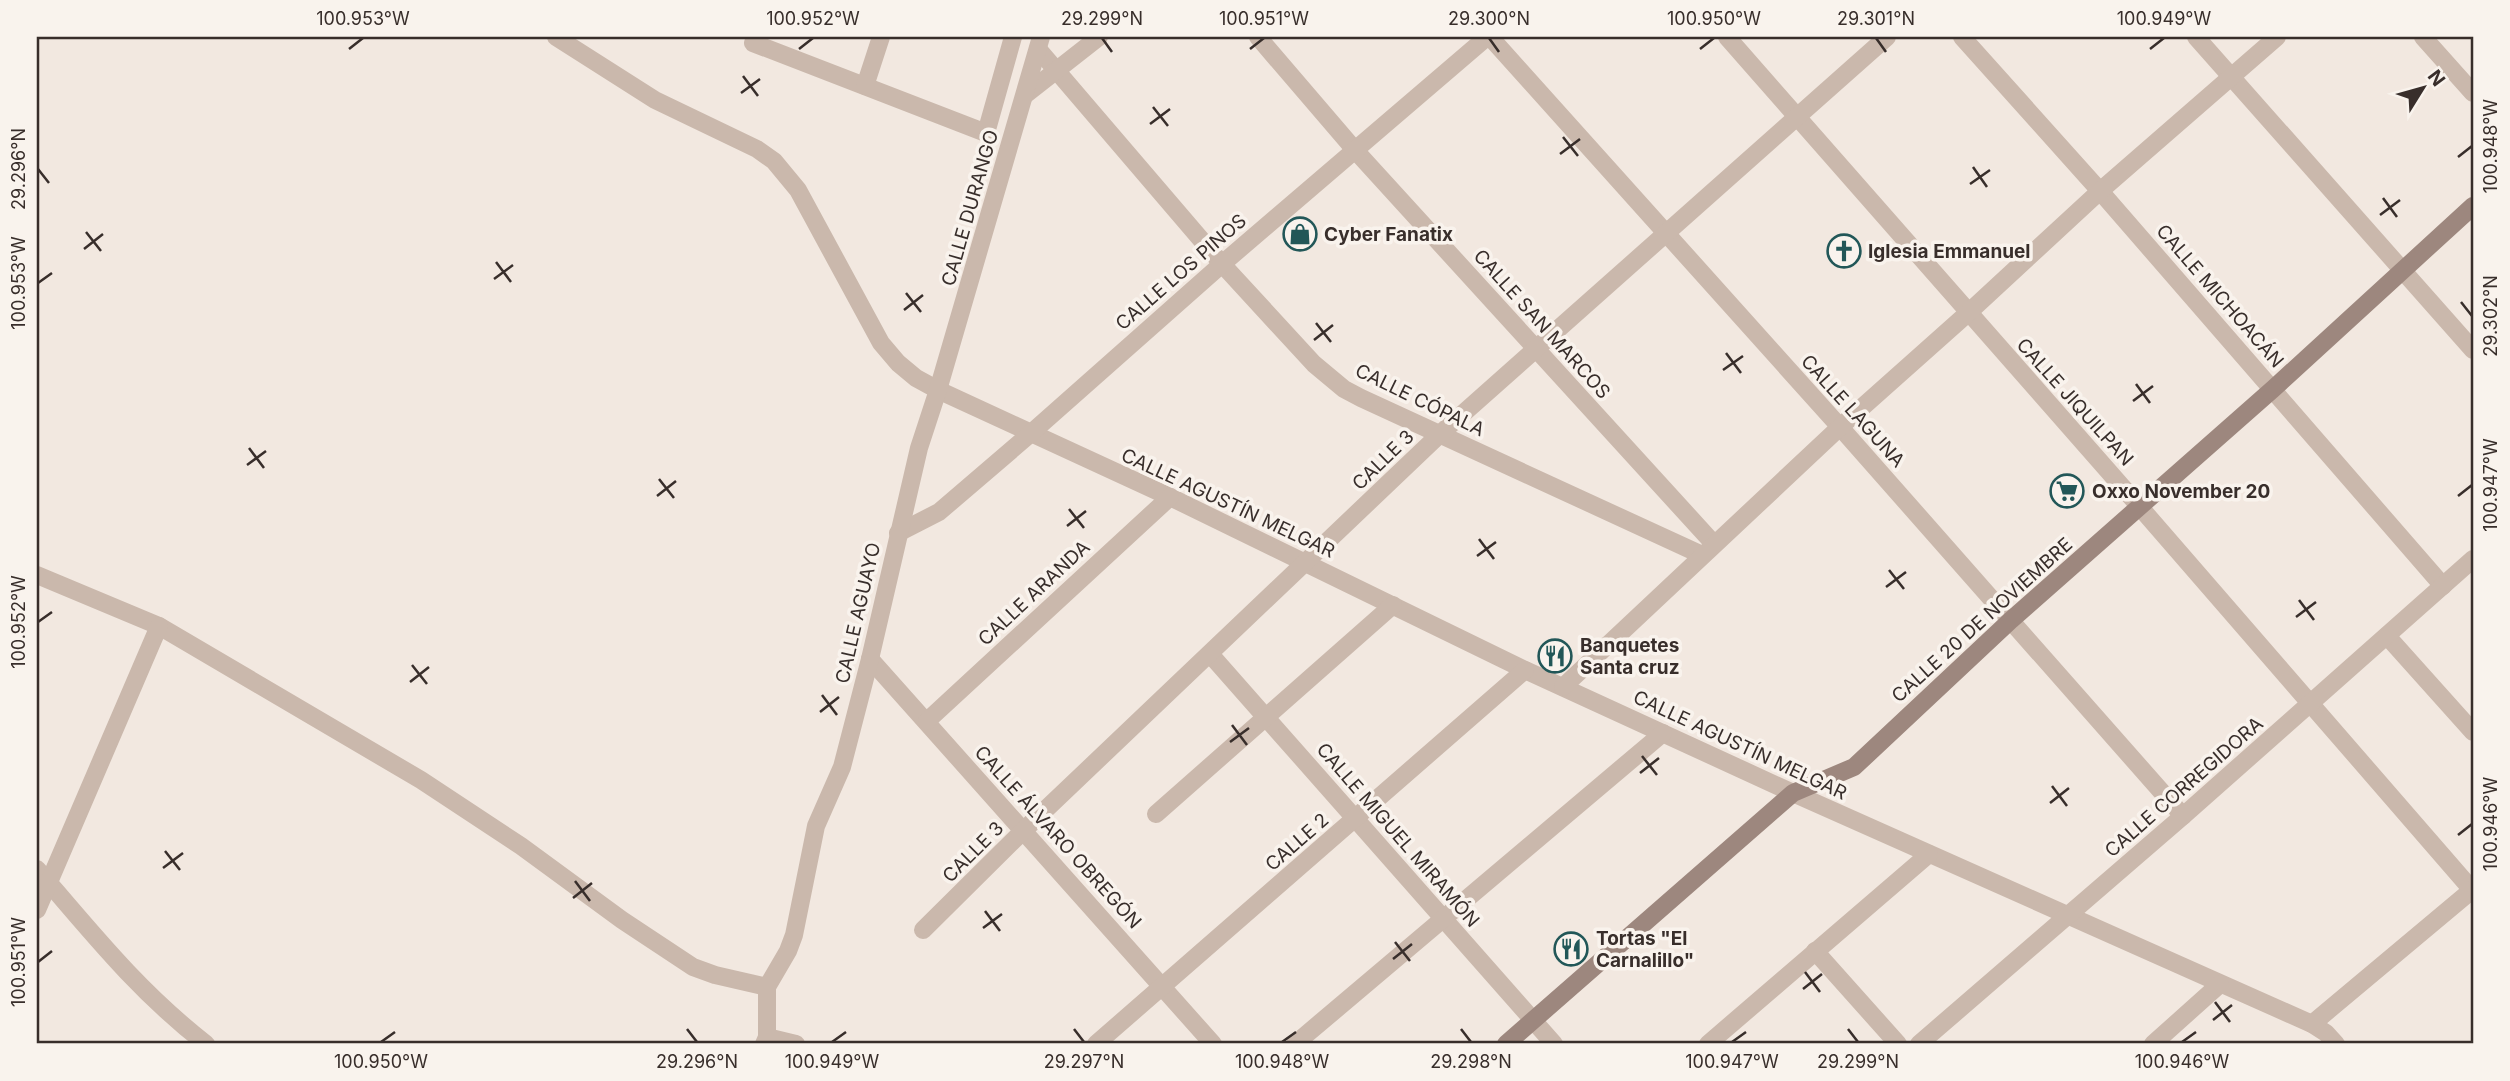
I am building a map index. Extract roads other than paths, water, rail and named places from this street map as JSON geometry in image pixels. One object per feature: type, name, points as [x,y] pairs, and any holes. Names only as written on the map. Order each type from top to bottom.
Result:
[{"type":"street","name":"CALLE AGUSTÍN MELGAR","points":[[556,37],[655,100],[757,149],[787,174],[881,343],[898,363],[916,378],[1306,562],[1525,670],[1793,793],[2312,1024],[2336,1044]]},
{"type":"street","points":[[865,86],[881,37]]},
{"type":"street","points":[[754,40],[986,133],[1013,37]]},
{"type":"street","points":[[1025,95],[1099,37]]},
{"type":"street","name":"CALLE SAN MARCOS","points":[[1258,37],[1354,149],[1536,349],[1708,550]]},
{"type":"street","name":"CALLE LOS PINOS","points":[[898,533],[934,515],[1354,149],[1488,37]]},
{"type":"street","name":"CALLE LAGUNA","points":[[1488,37],[1840,427],[2183,816]]},
{"type":"street","name":"CALLE JIQUILPAN","points":[[1727,37],[2473,891]]},
{"type":"street","name":"CALLE 3","points":[[923,930],[1023,831],[1440,434],[1888,37]]},
{"type":"street","name":"CALLE MICHOACÁN","points":[[1962,37],[2273,388],[2443,586]]},
{"type":"street","points":[[2196,37],[2473,350]]},
{"type":"street","points":[[1563,687],[1840,427],[2100,191],[2277,37]]},
{"type":"street","points":[[2427,38],[2473,93]]},
{"type":"street","name":"CALLE DURANGO","points":[[938,390],[1040,43]]},
{"type":"street","name":"CALLE CÓPALA","points":[[1040,43],[1057,71],[1222,264],[1330,379],[1361,398],[1440,434],[1708,550]]},
{"type":"street","name":"CALLE 20 DE NOVIEMBRE","points":[[1506,1044],[1793,793],[1854,766],[2011,620],[2404,271],[2473,206]]},
{"type":"street","name":"CALLE AGUAYO","points":[[767,987],[794,935],[816,826],[839,777],[870,659],[919,448],[938,390]]},
{"type":"street","name":"CALLE ARANDA","points":[[926,721],[1170,497]]},
{"type":"street","name":"CALLE CORREGIDORA","points":[[1919,1044],[2069,916],[2473,559]]},
{"type":"street","points":[[37,575],[159,626],[471,813],[693,967],[767,987],[765,1040],[796,1044]]},
{"type":"street","points":[[1156,814],[1393,605]]},
{"type":"street","points":[[37,910],[42,875],[159,626]]},
{"type":"street","points":[[2387,636],[2473,732]]},
{"type":"street","name":"CALLE MIGUEL MIRAMÓN","points":[[1210,654],[1554,1044]]},
{"type":"street","name":"CALLE ÁLVARO OBREGÓN","points":[[870,659],[1213,1044]]},
{"type":"street","name":"CALLE 2","points":[[1096,1044],[1525,670]]},
{"type":"street","points":[[1295,1044],[1663,733]]},
{"type":"street","points":[[1708,1044],[1929,854]]},
{"type":"street","points":[[42,875],[136,983],[169,1015],[206,1044]]},
{"type":"street","points":[[2312,1024],[2473,891]]},
{"type":"street","points":[[1815,951],[1898,1044]]},
{"type":"street","points":[[2153,1044],[2220,984]]},
{"type":"place","name":"Cyber Fanatix","points":[[1300,234]]},
{"type":"place","name":"Iglesia Emmanuel","points":[[1844,251]]},
{"type":"place","name":"Oxxo November 20","points":[[2067,491]]},
{"type":"place","name":"Banquetes Santa cruz","points":[[1555,656]]},
{"type":"place","name":"Tortas \"El Carnalillo\"","points":[[1571,949]]}]
